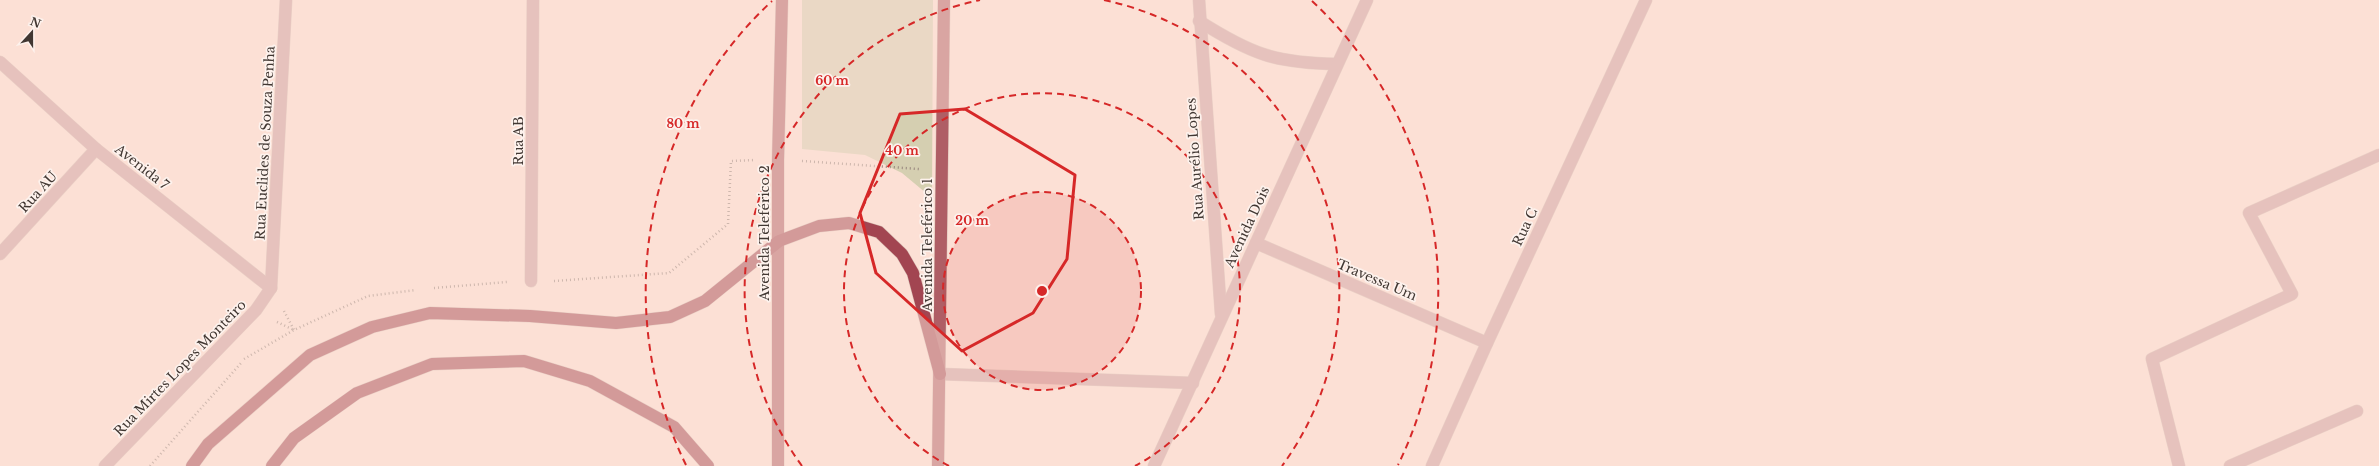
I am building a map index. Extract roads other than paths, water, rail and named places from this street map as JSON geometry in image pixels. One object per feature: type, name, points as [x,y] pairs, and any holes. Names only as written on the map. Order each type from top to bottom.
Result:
[{"type":"highway","points":[[192,466],[208,444],[310,355],[372,327],[430,313],[530,316],[616,323],[670,317],[705,301],[779,241],[819,226],[849,223],[879,232],[902,254],[913,273],[940,374]]},
{"type":"highway","points":[[272,466],[294,438],[357,393],[432,364],[524,361],[590,381],[674,427],[708,466]]},
{"type":"main road","name":"Avenida Teleférico 2","points":[[778,466],[778,160],[782,0]]},
{"type":"main road","name":"Avenida Teleférico 1","points":[[938,466],[944,0]]},
{"type":"street","name":"Rua Euclides de Souza Penha","points":[[271,288],[286,0]]},
{"type":"street","name":"Rua AB","points":[[531,281],[533,0]]},
{"type":"street","name":"Rua Aurélio Lopes","points":[[1199,0],[1199,21],[1221,316]]},
{"type":"street","name":"Avenida Dois","points":[[1154,466],[1193,383],[1221,316],[1367,0]]},
{"type":"street","name":"Rua C","points":[[1432,466],[1487,343],[1646,0]]},
{"type":"street","points":[[1199,21],[1236,45],[1265,56],[1302,64],[1337,64]]},
{"type":"street","name":"Avenida 7","points":[[0,62],[96,149],[271,288]]},
{"type":"street","name":"Rua AU","points":[[0,254],[96,149]]},
{"type":"street","points":[[2179,466],[2152,359],[2292,294],[2249,213],[2379,155]]},
{"type":"street","name":"Travessa Um","points":[[1256,243],[1487,343]]},
{"type":"street","name":"Rua Mirtes Lopes Monteiro","points":[[105,466],[256,310],[271,288]]},
{"type":"street","points":[[940,374],[1193,383]]},
{"type":"street","points":[[2230,466],[2357,411]]}]
